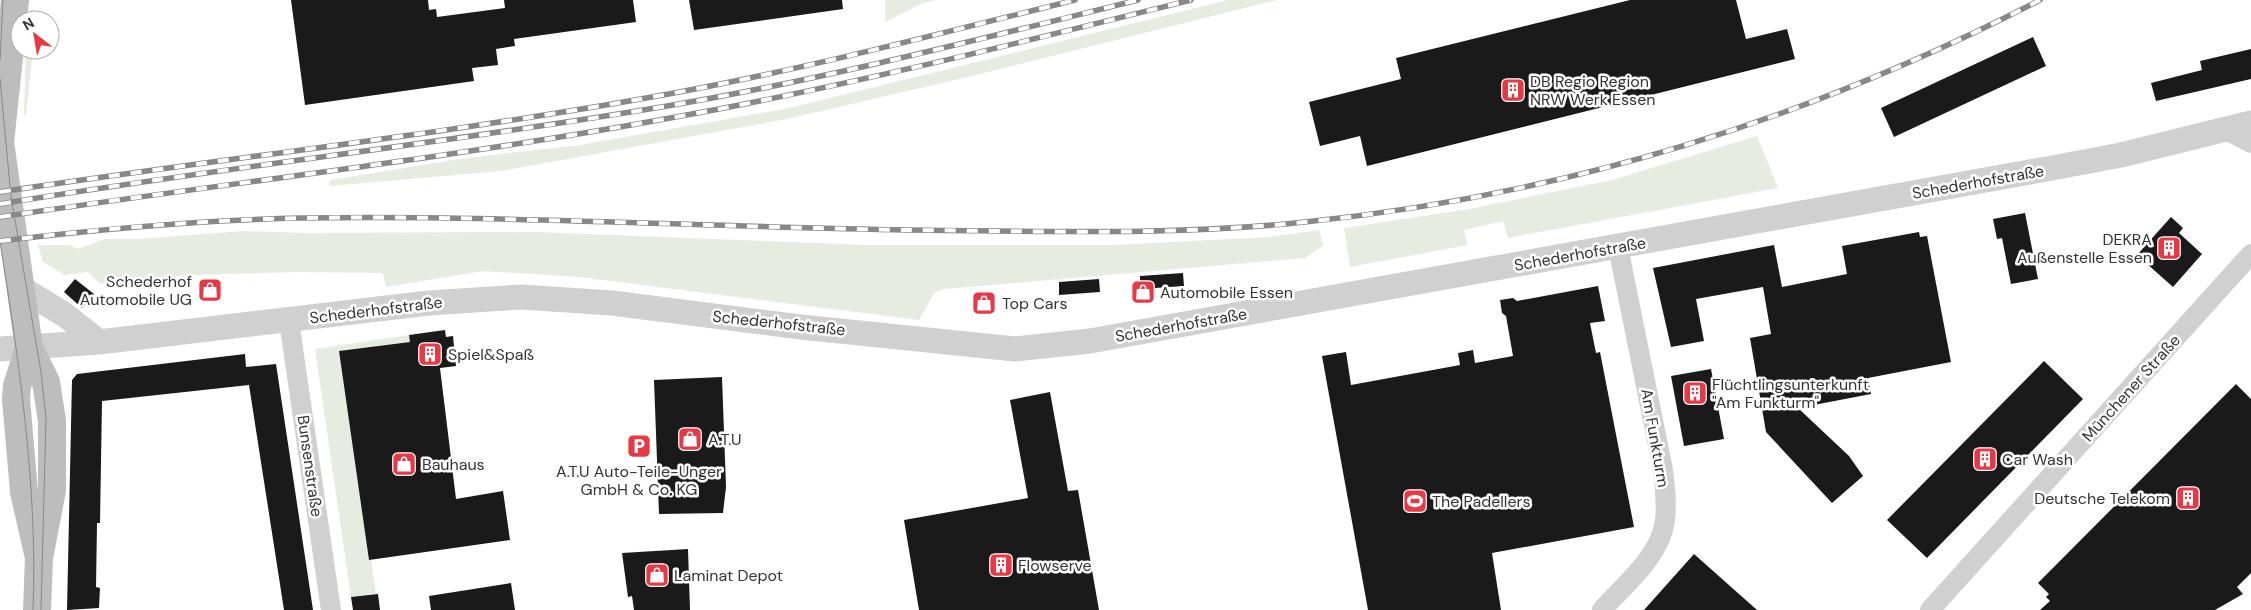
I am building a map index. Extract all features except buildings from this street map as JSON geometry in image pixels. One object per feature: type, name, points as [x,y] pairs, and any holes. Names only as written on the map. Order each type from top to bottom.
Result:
[{"type":"main road","points":[[10,5],[0,142],[29,348],[16,399],[24,492],[39,558],[37,610]]},
{"type":"street","name":"Schederhofstraße","points":[[0,350],[99,342],[429,303],[521,297],[612,303],[801,327],[1015,349],[1090,341],[2060,167],[2251,123]]},
{"type":"street","points":[[2226,130],[2251,143]]},
{"type":"street","name":"Am Funkturm","points":[[1602,610],[1650,556],[1659,541],[1663,528],[1666,504],[1661,461],[1618,247]]},
{"type":"street","name":"Münchener Straße","points":[[1930,610],[2251,254]]},
{"type":"street","points":[[21,288],[65,316],[99,342]]},
{"type":"street","name":"Bunsenstraße","points":[[289,321],[331,610]]},
{"type":"shaded area","points":[[885,0],[938,0],[923,3],[885,22]]},
{"type":"shaded area","points":[[1228,0],[1277,0],[980,74],[787,119],[501,171],[329,186],[330,180],[459,159],[580,145],[790,108]]},
{"type":"shaded area","points":[[26,60],[32,60],[26,115],[24,115]]},
{"type":"shaded area","points":[[1757,136],[1778,188],[1508,238],[1503,221],[1464,230],[1468,245],[1350,267],[1344,228],[1469,209],[1612,180]]},
{"type":"shaded area","points":[[1319,230],[1323,246],[1305,258],[945,289],[935,292],[919,320],[579,277],[483,271],[386,287],[383,273],[296,272],[192,275],[100,284],[88,272],[65,275],[43,262],[38,245],[71,245],[77,249],[105,239],[138,239],[244,231],[307,233],[537,232],[867,245],[1112,245],[1270,237]]},
{"type":"shaded area","points":[[409,335],[410,342],[339,351],[369,560],[371,560],[376,594],[351,597],[315,349]]},
{"type":"tram line","points":[[0,60],[3,0]]},
{"type":"tram line","points":[[0,79],[11,197],[41,372],[46,418],[41,610]]},
{"type":"tram line","points":[[0,241],[26,425],[33,518],[33,610]]},
{"type":"railway","points":[[0,192],[506,121],[674,93],[825,61],[1075,0]]},
{"type":"railway","points":[[0,204],[168,178],[589,119],[673,105],[849,70],[1138,0]]},
{"type":"railway","points":[[0,217],[511,145],[681,116],[873,77],[1191,0]]},
{"type":"railway","points":[[0,241],[151,226],[302,218],[454,218],[1057,232],[1206,229],[1305,222],[1402,210],[1497,193],[1591,172],[1683,146],[1774,116],[1864,82],[1952,43],[2040,0]]},
{"type":"place","name":"DB Regio Region NRW Werk Essen","points":[[1513,90]]},
{"type":"place","name":"DEKRA Außenstelle Essen","points":[[2169,248]]},
{"type":"place","name":"Schederhof Automobile UG","points":[[210,290]]},
{"type":"place","name":"Automobile Essen","points":[[1143,292]]},
{"type":"place","name":"Top Cars","points":[[984,303]]},
{"type":"place","name":"Spiel&Spaß","points":[[430,354]]},
{"type":"place","name":"Flüchtlingsunterkunft \"Am Funkturm\"","points":[[1695,393]]},
{"type":"place","name":"A.T.U","points":[[690,439]]},
{"type":"place","name":"A.T.U Auto-Teile-Unger GmbH & Co. KG","points":[[639,446]]},
{"type":"place","name":"Car Wash","points":[[1985,459]]},
{"type":"place","name":"Bauhaus","points":[[404,464]]},
{"type":"place","name":"Deutsche Telekom","points":[[2188,498]]},
{"type":"place","name":"The Padellers","points":[[1415,501]]},
{"type":"place","name":"Flowserve","points":[[1001,565]]},
{"type":"place","name":"Laminat Depot","points":[[657,575]]}]
